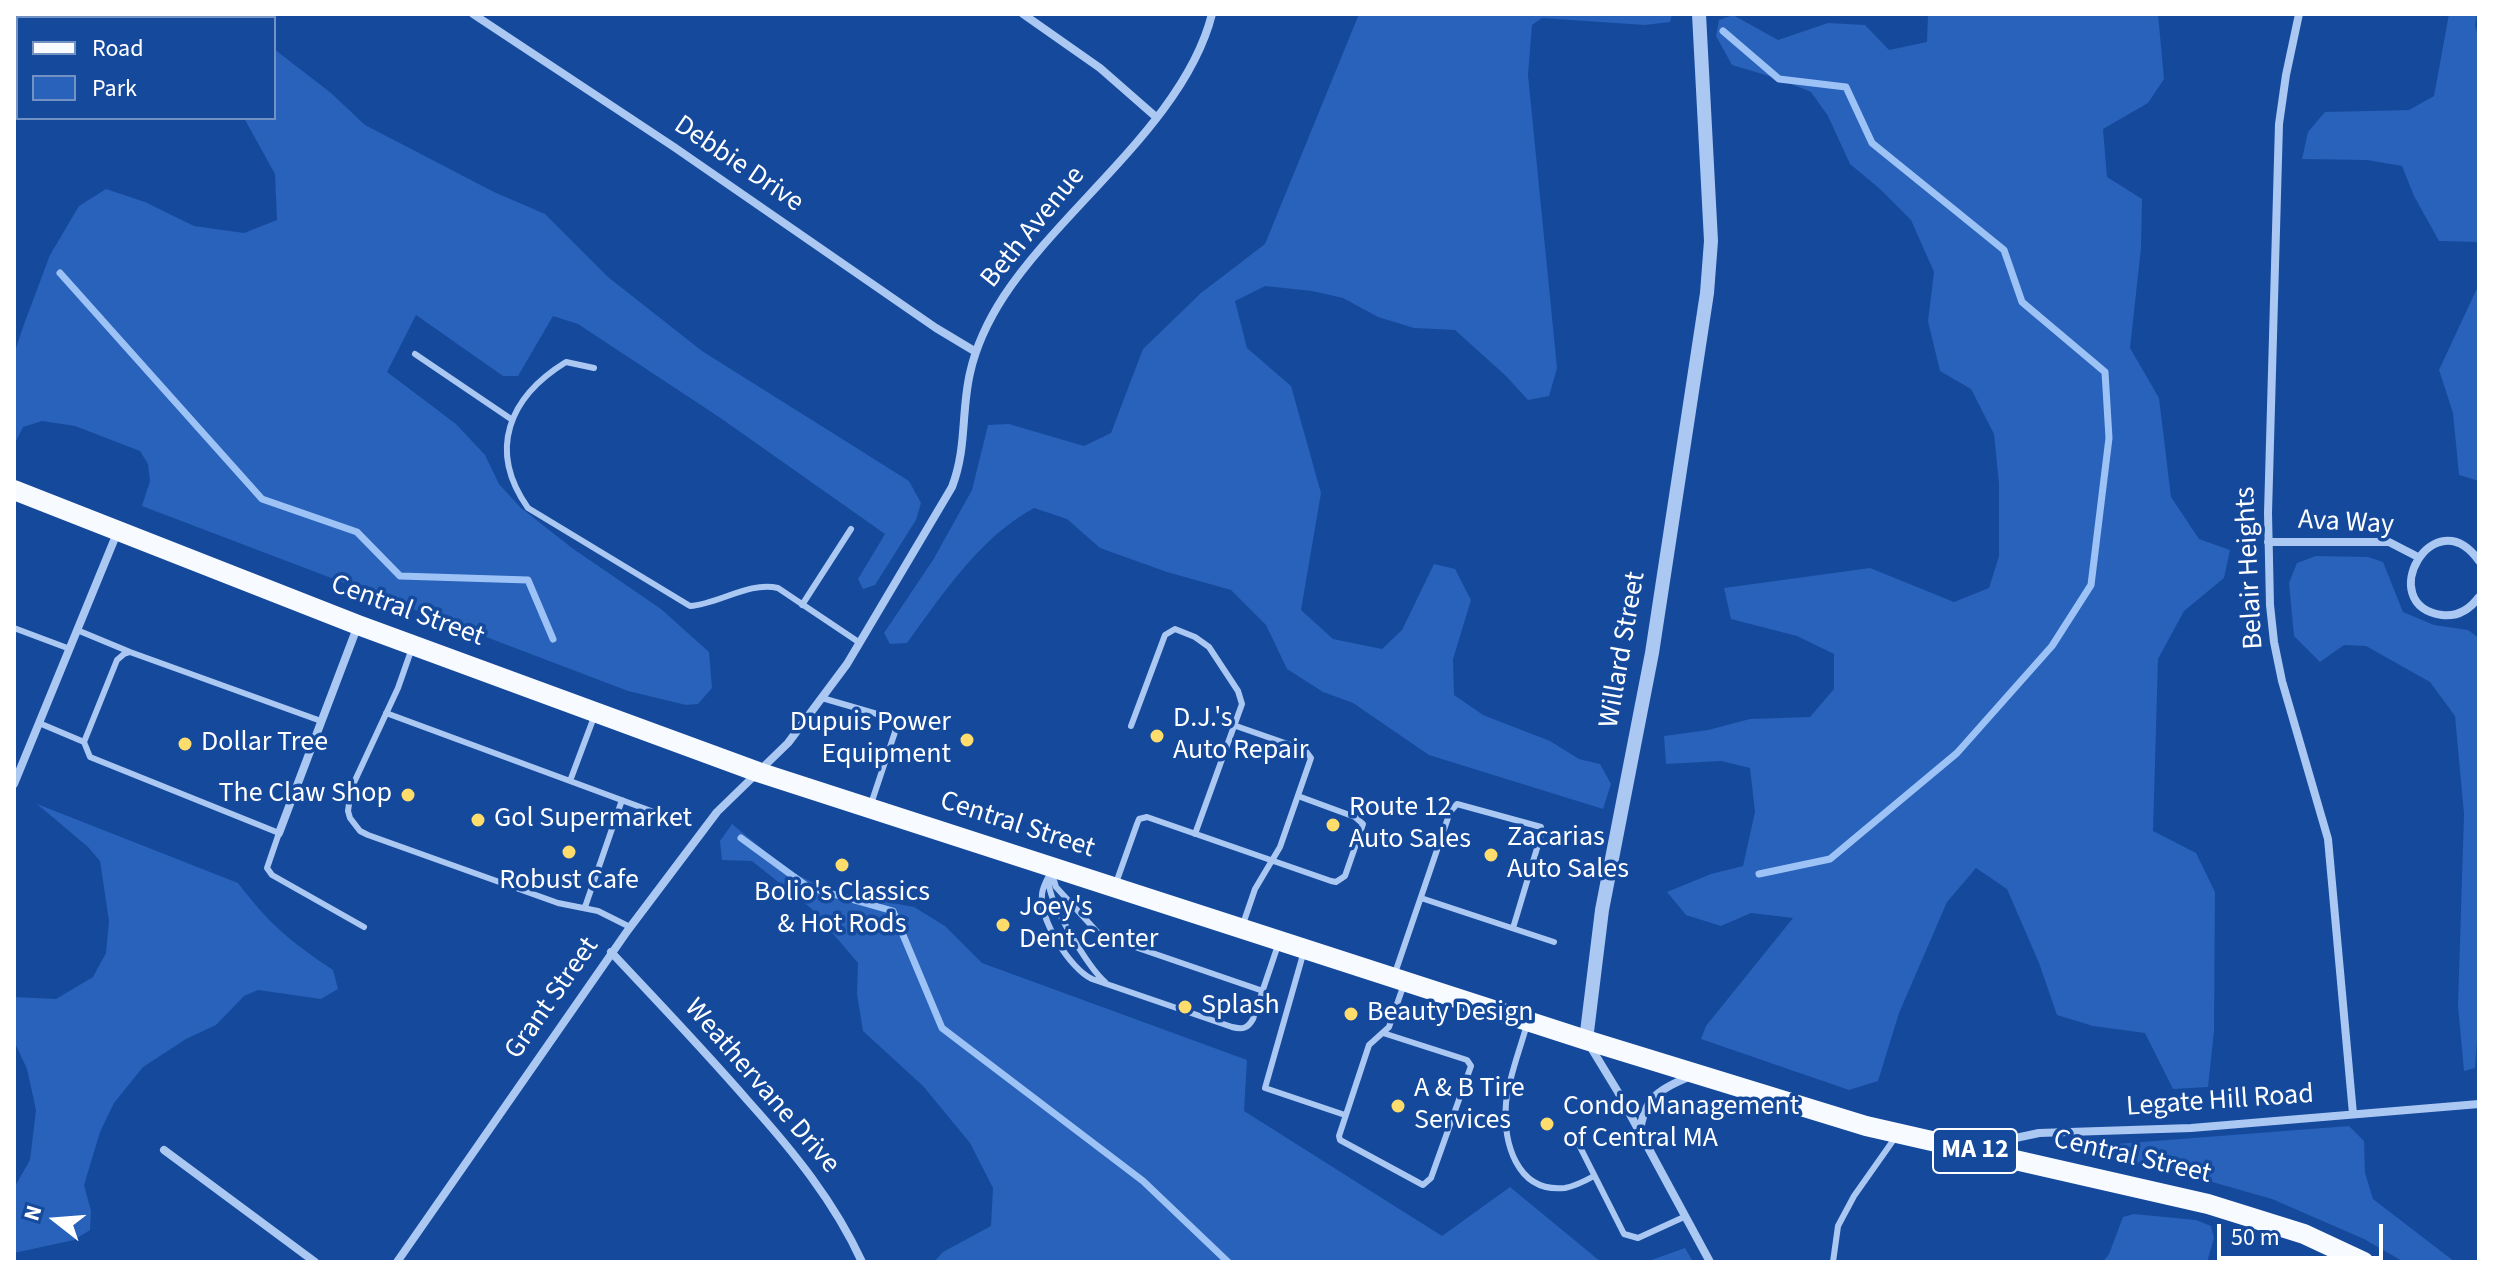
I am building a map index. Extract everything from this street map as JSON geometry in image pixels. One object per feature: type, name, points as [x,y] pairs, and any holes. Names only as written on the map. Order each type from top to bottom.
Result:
[{"type":"main road","name":"Central Street","points":[[14,490],[358,625],[758,772],[1696,1074],[1898,1133],[2256,1217],[2304,1234],[2364,1262]]},
{"type":"street","name":"Debbie Drive","points":[[473,14],[976,352]]},
{"type":"street","points":[[1023,14],[1100,68],[1156,117]]},
{"type":"street","name":"Beth Avenue","points":[[758,772],[788,743],[860,643],[952,487],[961,465],[970,375],[989,322],[1021,273],[1156,117],[1178,87],[1198,53],[1212,14]]},
{"type":"street","name":"Willard Street","points":[[1586,1040],[1602,910],[1652,653],[1707,293],[1711,241],[1699,14]]},
{"type":"street","name":"Belair Heights","points":[[2299,14],[2279,124],[2268,542],[2274,642],[2282,681],[2319,801],[2332,867],[2353,1114]]},
{"type":"street","points":[[14,784],[118,531]]},
{"type":"street","name":"Ava Way","points":[[2268,542],[2389,542],[2418,557]]},
{"type":"street","points":[[2479,561],[2464,546],[2453,542],[2431,546],[2418,557],[2411,573],[2415,597],[2435,613],[2447,615],[2464,611],[2479,597]]},
{"type":"street","points":[[279,833],[358,625]]},
{"type":"street","name":"Grant Street","points":[[397,1262],[611,952],[717,812],[758,772]]},
{"type":"street","name":"Weathervane Drive","points":[[611,952],[712,1058],[795,1154],[831,1205],[862,1262]]},
{"type":"street","points":[[1586,1040],[1710,1262]]},
{"type":"street","points":[[1640,1133],[1646,1106],[1656,1094],[1696,1074]]},
{"type":"street","name":"Legate Hill Road","points":[[1964,1148],[2039,1133],[2191,1128],[2479,1104]]},
{"type":"street","points":[[164,1150],[315,1262]]},
{"type":"lane","points":[[415,354],[511,419]]},
{"type":"lane","points":[[594,368],[566,362],[547,373],[528,392],[511,419],[507,463],[517,492],[528,508],[690,606],[705,605],[764,585],[778,588],[860,643]]},
{"type":"lane","points":[[802,605],[851,529]]},
{"type":"lane","points":[[14,628],[70,649]]},
{"type":"lane","points":[[1131,726],[1165,635],[1175,629],[1209,647],[1238,691],[1242,704],[1195,834]]},
{"type":"lane","points":[[77,630],[321,721]]},
{"type":"lane","points":[[413,645],[351,789],[348,811],[360,831],[549,900],[585,907],[630,927]]},
{"type":"lane","points":[[130,652],[115,664],[84,742],[90,757],[279,833],[267,868],[272,875],[364,927]]},
{"type":"lane","points":[[822,698],[891,718],[894,722],[895,732],[870,808]]},
{"type":"lane","points":[[570,781],[595,712]]},
{"type":"lane","points":[[386,713],[662,815]]},
{"type":"lane","points":[[39,723],[84,742]]},
{"type":"lane","points":[[1236,726],[1308,753],[1311,763],[1273,861],[1255,889],[1241,927]]},
{"type":"lane","points":[[1115,887],[1139,819],[1147,817],[1336,882],[1345,876],[1363,824],[1355,817],[1298,796]]},
{"type":"lane","points":[[585,907],[622,800]]},
{"type":"lane","points":[[1383,1033],[1467,1060],[1471,1066],[1428,1182],[1419,1184],[1340,1140],[1339,1136],[1369,1045],[1389,1027],[1421,898],[1450,812],[1457,804],[1541,827],[1513,928]]},
{"type":"lane","points":[[1054,867],[1042,893],[1048,922],[1072,965],[1084,975],[1108,985],[1242,1029],[1253,1019],[1280,940]]},
{"type":"lane","points":[[1054,867],[1049,881],[1050,894],[1091,968],[1108,985]]},
{"type":"lane","points":[[1054,867],[1052,879],[1056,887],[1100,935],[1263,991]]},
{"type":"lane","points":[[1421,898],[1554,942]]},
{"type":"lane","points":[[1305,948],[1265,1088],[1345,1115]]},
{"type":"lane","points":[[1529,1021],[1507,1095],[1506,1117],[1511,1153],[1519,1171],[1528,1179],[1549,1187],[1566,1188],[1594,1176]]},
{"type":"lane","points":[[1833,1262],[1838,1226],[1854,1196],[1898,1133]]},
{"type":"lane","points":[[1574,1135],[1620,1230],[1628,1237],[1638,1238],[1684,1217]]},
{"type":"green space","points":[[154,14],[232,16],[156,16]]},
{"type":"green space","points":[[1359,14],[1672,14],[1670,22],[1645,25],[1542,18],[1532,25],[1528,75],[1557,368],[1549,396],[1528,400],[1455,330],[1414,328],[1378,317],[1343,298],[1312,291],[1265,286],[1235,301],[1247,348],[1291,386],[1321,493],[1301,610],[1333,639],[1382,649],[1402,630],[1434,564],[1455,569],[1471,600],[1453,659],[1454,695],[1483,715],[1550,741],[1579,759],[1600,764],[1611,784],[1603,809],[1429,755],[1353,703],[1323,692],[1287,669],[1266,625],[1231,590],[1100,548],[1067,519],[1034,508],[996,535],[963,568],[907,643],[890,644],[884,633],[933,560],[972,490],[988,425],[1009,424],[1084,446],[1111,433],[1143,349],[1201,293],[1265,244]]},
{"type":"green space","points":[[1928,14],[2158,14],[2164,79],[2148,103],[2103,129],[2107,177],[2142,199],[2141,248],[2130,348],[2159,398],[2171,497],[2199,539],[2230,550],[2224,578],[2184,611],[2158,659],[2153,831],[2196,853],[2215,892],[2214,1031],[2208,1087],[2173,1089],[2145,1033],[2093,1026],[2057,1015],[2039,963],[2007,889],[1976,868],[1947,902],[1899,1013],[1878,1081],[1849,1090],[1701,1039],[1706,1026],[1793,918],[1751,913],[1721,926],[1686,915],[1667,892],[1711,874],[1743,866],[1755,812],[1750,768],[1721,761],[1666,764],[1664,736],[1708,730],[1750,719],[1810,717],[1834,689],[1834,654],[1797,636],[1731,619],[1724,588],[1870,568],[1954,602],[1989,588],[1999,556],[1999,484],[1994,434],[1971,389],[1940,371],[1928,321],[1934,272],[1911,220],[1850,164],[1828,116],[1811,92],[1732,65],[1716,36],[1719,20],[1733,15],[1778,40],[1828,23],[1865,25],[1889,50],[1927,42]]},
{"type":"green space","points":[[2449,14],[2477,14],[2479,242],[2439,241],[2414,196],[2402,166],[2367,160],[2302,159],[2308,132],[2325,112],[2409,110],[2434,96]]},
{"type":"green space","points":[[276,51],[331,93],[365,125],[494,192],[545,214],[608,277],[702,351],[909,481],[921,503],[916,520],[875,585],[863,589],[858,579],[885,534],[719,417],[578,324],[553,316],[518,376],[503,376],[416,315],[387,372],[456,424],[485,455],[499,484],[520,507],[572,548],[661,609],[709,652],[712,688],[698,704],[686,705],[628,691],[142,506],[150,481],[148,464],[140,451],[75,426],[42,421],[23,427],[14,445],[14,354],[50,255],[79,206],[106,189],[145,202],[194,226],[244,233],[277,220],[275,174],[245,120],[276,120]]},
{"type":"green space","points":[[2479,284],[2479,481],[2459,475],[2453,413],[2439,370]]},
{"type":"green space","points":[[2316,556],[2368,557],[2383,562],[2403,612],[2434,625],[2468,630],[2479,638],[2479,1014],[2475,1068],[2464,1071],[2458,1006],[2464,814],[2455,716],[2430,682],[2366,646],[2344,645],[2320,662],[2294,636],[2289,583],[2297,563]]},
{"type":"green space","points":[[37,804],[238,883],[281,931],[333,970],[338,989],[321,999],[258,990],[244,996],[216,1025],[186,1039],[143,1067],[114,1103],[100,1132],[84,1185],[91,1211],[90,1230],[74,1240],[14,1253],[14,1188],[30,1160],[36,1110],[27,1069],[14,1041],[14,997],[56,999],[93,977],[106,953],[109,921],[100,861]]},
{"type":"green space","points":[[732,824],[788,870],[829,891],[914,907],[945,926],[982,963],[1247,1060],[1244,1111],[1442,1236],[1510,1187],[1601,1262],[934,1262],[943,1252],[991,1226],[993,1188],[970,1143],[923,1086],[863,1031],[857,994],[858,963],[812,909],[752,861],[722,860],[720,841]]},
{"type":"green space","points":[[2349,1126],[2364,1141],[2365,1173],[2373,1199],[2455,1262],[2404,1262],[2364,1239],[2272,1199],[2107,1156],[2099,1149],[2103,1145]]},
{"type":"green space","points":[[2134,1214],[2196,1220],[2211,1226],[2214,1238],[2207,1262],[2103,1262],[2123,1217]]},
{"type":"green space","points":[[1685,1248],[1693,1262],[1646,1262]]},
{"type":"waterway","points":[[1723,31],[1779,79],[1846,87],[1872,143],[2004,250],[2022,302],[2105,372],[2109,438],[2091,585],[2052,646],[1957,753],[1830,859],[1759,874]]},
{"type":"waterway","points":[[60,273],[262,499],[357,532],[400,576],[528,580],[553,639]]},
{"type":"waterway","points":[[741,838],[808,887],[893,911],[942,1028],[1143,1181],[1228,1262]]},
{"type":"place","name":"D.J.'s Auto Repair","points":[[1157,736]]},
{"type":"place","name":"Dupuis Power Equipment","points":[[967,740]]},
{"type":"place","name":"Dollar Tree","points":[[185,744]]},
{"type":"place","name":"The Claw Shop","points":[[408,795]]},
{"type":"place","name":"Gol Supermarket","points":[[478,820]]},
{"type":"place","name":"Route 12 Auto Sales","points":[[1333,825]]},
{"type":"place","name":"Robust Cafe","points":[[569,852]]},
{"type":"place","name":"Zacarias Auto Sales","points":[[1491,855]]},
{"type":"place","name":"Bolio's Classics & Hot Rods","points":[[842,865]]},
{"type":"place","name":"Joey's Dent Center","points":[[1003,925]]},
{"type":"place","name":"Splash","points":[[1185,1007]]},
{"type":"place","name":"Beauty Design","points":[[1351,1014]]},
{"type":"place","name":"A & B Tire Services","points":[[1398,1106]]},
{"type":"place","name":"Condo Management of Central MA","points":[[1547,1124]]}]
